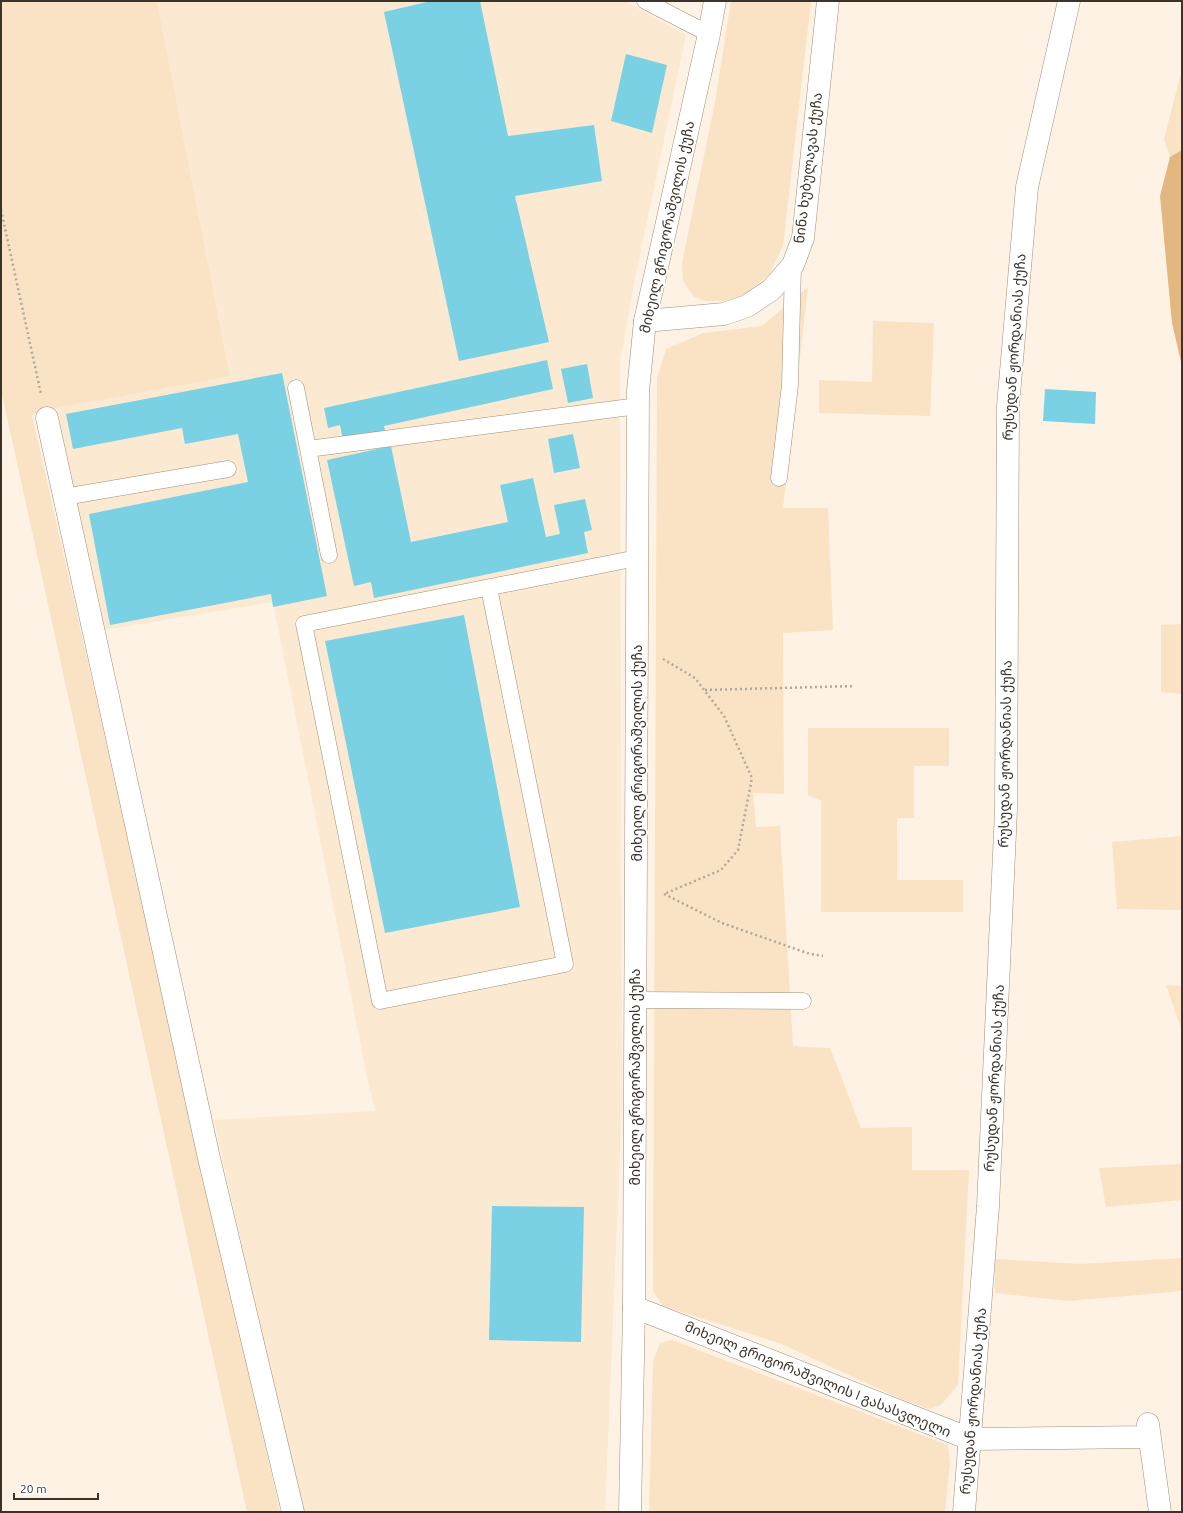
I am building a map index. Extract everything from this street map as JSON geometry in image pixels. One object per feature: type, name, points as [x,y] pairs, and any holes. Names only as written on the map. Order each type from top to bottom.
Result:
[{"type":"street","name":"მიხეილ გრიგორაშვილის ქუჩა","points":[[630,1512],[634,1306],[638,406],[645,321],[715,1]]},
{"type":"street","name":"ნინა ხუბულავას ქუჩა","points":[[645,321],[724,314],[747,306],[771,290],[793,265],[803,238],[828,1]]},
{"type":"street","name":"რუსუდან ჟორდანიას ქუჩა","points":[[964,1512],[988,1206],[1006,810],[1008,406],[1026,187],[1068,1]]},
{"type":"street","points":[[47,418],[208,1158],[294,1512]]},
{"type":"street","name":"მიხეილ გრიგორაშვილის I გასასვლელი","points":[[634,1306],[970,1439],[1149,1430],[1160,1512]]},
{"type":"lane","points":[[645,1],[709,34]]},
{"type":"lane","points":[[779,478],[790,385],[793,265]]},
{"type":"lane","points":[[296,388],[329,555]]},
{"type":"lane","points":[[308,449],[638,406]]},
{"type":"lane","points":[[64,497],[228,469]]},
{"type":"lane","points":[[489,588],[565,964],[380,1001],[304,624],[638,558]]},
{"type":"lane","points":[[636,1000],[803,1001]]},
{"type":"path","points":[[1,210],[47,418]]},
{"type":"path","points":[[638,644],[695,678],[724,716],[752,778],[738,850],[721,870],[664,894]]},
{"type":"path","points":[[704,690],[856,686]]},
{"type":"path","points":[[636,880],[722,923],[810,954],[823,956]]},
{"type":"shaded area","points":[[1,1],[157,1],[230,376],[57,408],[32,415],[280,1512],[247,1512],[1,390]]},
{"type":"shaded area","points":[[157,1],[625,1],[686,35],[634,283],[620,363],[622,1104],[605,1512],[301,1512],[214,1120],[375,1111],[273,602],[104,630],[57,408],[230,375]]},
{"type":"shaded area","points":[[731,1],[811,1],[783,246],[769,275],[744,295],[725,301],[705,301],[693,296],[683,281],[682,263],[715,102]]},
{"type":"shaded area","points":[[1182,69],[1182,150],[1170,157],[1164,139]]},
{"type":"shaded area","points":[[1182,150],[1182,366],[1172,323],[1160,196],[1170,157]]},
{"type":"shaded area","points":[[808,287],[783,508],[828,508],[833,630],[783,633],[784,794],[753,793],[756,827],[780,826],[793,1046],[830,1048],[861,1128],[912,1127],[912,1170],[969,1170],[958,1385],[941,1405],[929,1409],[901,1399],[779,1343],[663,1306],[653,1291],[657,378],[666,349],[703,333],[762,326]]},
{"type":"shaded area","points":[[873,321],[934,323],[930,416],[819,413],[819,380],[872,382]]},
{"type":"shaded area","points":[[1182,624],[1182,694],[1161,692],[1161,625]]},
{"type":"shaded area","points":[[808,728],[949,728],[949,766],[914,766],[914,818],[897,818],[897,880],[963,880],[963,912],[821,912],[821,801],[808,795]]},
{"type":"shaded area","points":[[1182,836],[1182,910],[1117,909],[1112,842]]},
{"type":"shaded area","points":[[1166,985],[1182,986],[1182,1031]]},
{"type":"shaded area","points":[[1182,1164],[1182,1200],[1106,1207],[1099,1168]]},
{"type":"shaded area","points":[[1182,1258],[1182,1290],[1174,1292],[1068,1301],[995,1293],[995,1259],[1080,1264]]},
{"type":"shaded area","points":[[672,1340],[948,1445],[950,1463],[945,1512],[649,1512],[653,1361],[660,1343]]},
{"type":"building","points":[[431,1],[480,1],[508,136],[594,125],[602,181],[515,196],[549,342],[459,361],[384,12]]},
{"type":"building","points":[[626,54],[667,65],[652,133],[611,121]]},
{"type":"building","points":[[547,360],[553,389],[384,426],[385,431],[343,440],[340,425],[328,428],[324,408]]},
{"type":"building","points":[[587,364],[593,398],[568,403],[561,369]]},
{"type":"building","points":[[282,373],[327,596],[273,607],[271,594],[110,625],[89,514],[248,482],[238,434],[185,444],[182,428],[73,449],[66,414]]},
{"type":"building","points":[[1045,389],[1096,392],[1095,424],[1043,421]]},
{"type":"building","points":[[573,434],[580,468],[554,473],[548,439]]},
{"type":"building","points":[[391,446],[411,542],[508,522],[500,485],[533,478],[546,537],[560,534],[554,505],[585,499],[592,530],[584,532],[588,553],[374,598],[371,582],[354,586],[327,460]]},
{"type":"building","points":[[464,615],[520,907],[385,933],[325,641]]},
{"type":"building","points":[[492,1206],[584,1207],[581,1342],[489,1340]]}]
